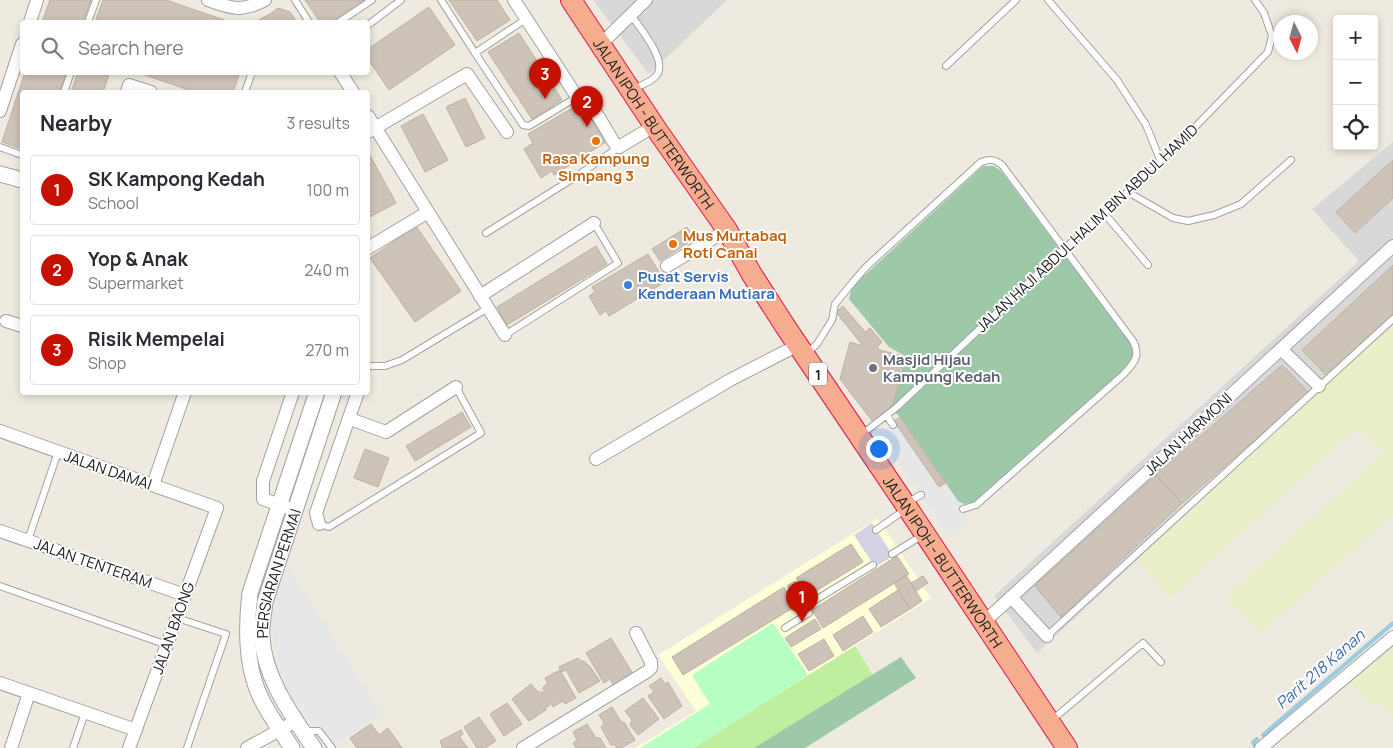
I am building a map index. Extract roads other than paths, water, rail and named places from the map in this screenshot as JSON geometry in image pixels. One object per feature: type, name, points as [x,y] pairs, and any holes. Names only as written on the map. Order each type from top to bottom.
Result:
[{"type":"highway","name":"JALAN IPOH - BUTTERWORTH","points":[[571,0],[654,126],[727,230],[751,273],[801,350],[860,436],[911,502],[925,534],[1066,748]]},
{"type":"street","points":[[31,20],[37,0]]},
{"type":"street","points":[[208,0],[237,9],[248,8],[265,0]]},
{"type":"street","points":[[514,0],[576,97],[598,116],[616,146],[619,147],[654,126]]},
{"type":"street","points":[[601,44],[646,0]]},
{"type":"street","points":[[0,111],[20,50]]},
{"type":"street","points":[[505,335],[428,212],[371,130],[467,74],[507,132]]},
{"type":"street","points":[[342,75],[352,90]]},
{"type":"street","points":[[128,90],[129,85],[145,90]]},
{"type":"street","points":[[0,174],[20,179]]},
{"type":"street","points":[[370,247],[428,212]]},
{"type":"street","points":[[480,296],[594,223]]},
{"type":"street","points":[[667,266],[727,230]]},
{"type":"street","name":"JALAN HARMONI","points":[[983,623],[1393,246]]},
{"type":"street","points":[[3,322],[20,326]]},
{"type":"street","points":[[1281,349],[1319,386]]},
{"type":"street","points":[[596,458],[730,380],[801,350]]},
{"type":"street","points":[[350,419],[386,432],[456,388]]},
{"type":"street","points":[[153,485],[183,395]]},
{"type":"street","points":[[292,395],[263,481],[263,499],[294,510]]},
{"type":"street","name":"PERSIARAN PERMAI","points":[[292,748],[259,695],[251,670],[247,619],[250,593],[315,395]]},
{"type":"street","name":"PERSIARAN PERMAI","points":[[314,748],[278,691],[267,663],[262,636],[265,602],[333,395]]},
{"type":"street","points":[[319,524],[316,513],[357,395]]},
{"type":"street","name":"JALAN DAMAI","points":[[0,432],[217,508]]},
{"type":"street","name":"JALAN BAONG","points":[[129,748],[217,508]]},
{"type":"street","name":"JALAN TENTERAM","points":[[0,531],[185,594]]},
{"type":"street","points":[[1011,597],[1047,636]]},
{"type":"street","points":[[523,748],[651,668],[651,662],[636,633]]},
{"type":"street","points":[[1264,747],[1393,637]]},
{"type":"street","points":[[0,683],[136,730]]},
{"type":"street","points":[[11,748],[29,693]]},
{"type":"street","points":[[247,748],[296,721]]},
{"type":"lane","points":[[89,20],[96,0]]},
{"type":"lane","points":[[295,0],[308,20]]},
{"type":"lane","points":[[342,20],[372,0]]},
{"type":"lane","points":[[370,23],[401,0]]},
{"type":"lane","points":[[441,0],[523,125],[530,126],[576,97]]},
{"type":"lane","points":[[946,66],[1016,0]]},
{"type":"lane","points":[[1048,0],[1117,80],[1146,124],[1161,162]]},
{"type":"lane","name":"JALAN HAJI ABDUL HALIM BIN ABDUL HAMID","points":[[860,436],[887,416],[1064,249],[1161,162],[1268,52],[1272,36],[1264,13],[1255,0]]},
{"type":"lane","points":[[631,15],[660,59],[660,71],[655,78],[631,90]]},
{"type":"lane","points":[[475,53],[526,19]]},
{"type":"lane","points":[[65,90],[70,75]]},
{"type":"lane","points":[[247,90],[251,75]]},
{"type":"lane","points":[[0,147],[20,154]]},
{"type":"lane","points":[[486,233],[577,176],[619,147]]},
{"type":"lane","points":[[801,350],[817,344],[832,320],[835,304],[858,276],[981,162],[997,160],[1133,341],[1137,353],[1134,363],[976,505],[963,509]]},
{"type":"lane","points":[[1128,192],[1173,218],[1188,221],[1214,215],[1241,204],[1291,160]]},
{"type":"lane","points":[[1104,214],[1148,264]]},
{"type":"lane","points":[[505,335],[618,263],[594,223]]},
{"type":"lane","points":[[370,366],[385,366],[402,360],[488,308]]},
{"type":"lane","points":[[1047,636],[1393,318]]},
{"type":"lane","points":[[319,524],[329,527],[481,433],[456,388]]},
{"type":"lane","points":[[887,416],[893,425]]},
{"type":"lane","points":[[28,540],[58,452]]},
{"type":"lane","points":[[876,530],[911,502]]},
{"type":"lane","points":[[892,554],[925,534]]},
{"type":"lane","points":[[785,628],[809,614],[804,607],[873,565]]},
{"type":"lane","points":[[0,586],[167,645]]},
{"type":"lane","points":[[177,618],[226,634],[187,748]]},
{"type":"lane","points":[[1049,722],[1143,643],[1161,662]]},
{"type":"lane","points":[[73,748],[85,713]]},
{"type":"lane","points":[[305,735],[311,731],[319,731],[332,748]]},
{"type":"waterway","name":"Parit 218 Kanan","points":[[1263,735],[1393,623]]},
{"type":"waterway","name":"Parit 218 Kanan","points":[[1255,746],[1253,742],[1257,739]]},
{"type":"place","name":"Risik Mempelai","points":[[545,99]]},
{"type":"place","name":"Yop & Anak","points":[[587,127]]},
{"type":"place","name":"Rasa Kampung Simpang 3","points":[[596,141]]},
{"type":"place","name":"Mus Murtabaq Roti Canai","points":[[673,244]]},
{"type":"place","name":"Pusat Servis Kenderaan Mutiara","points":[[628,285]]},
{"type":"place","name":"Masjid Hijau Kampung Kedah","points":[[873,368]]},
{"type":"place","name":"SK Kampong Kedah","points":[[802,622]]}]
